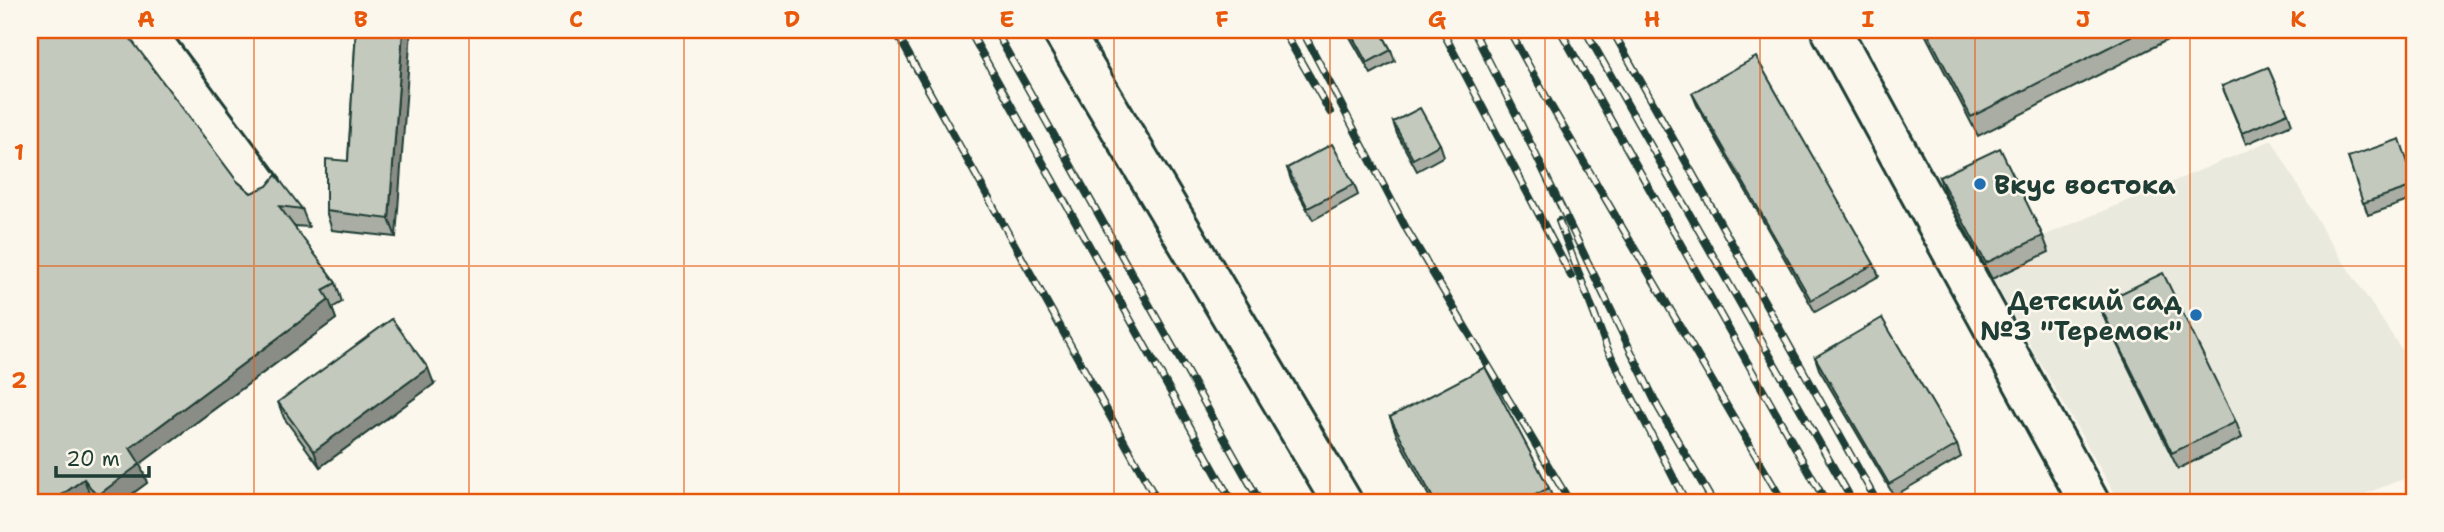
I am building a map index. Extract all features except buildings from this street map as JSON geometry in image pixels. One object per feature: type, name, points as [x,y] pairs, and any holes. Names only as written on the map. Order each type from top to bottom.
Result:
[{"type":"street","points":[[144,30],[261,187]]},
{"type":"street","points":[[1062,30],[1342,502]]},
{"type":"street","points":[[1831,30],[2089,502]]},
{"type":"shaded area","name":"Детский сад №3 \"Теремок\"","points":[[2272,140],[2327,237],[2404,353],[2414,351],[2414,475],[2343,502],[2119,502],[1993,279],[2048,252],[2041,237]]},
{"type":"railway","points":[[895,30],[1158,502]]},
{"type":"railway","points":[[969,30],[1232,502]]},
{"type":"railway","points":[[995,30],[1260,502]]},
{"type":"railway","points":[[1283,30],[1330,112]]},
{"type":"railway","points":[[1302,30],[1407,230],[1570,502]]},
{"type":"railway","points":[[1442,30],[1571,276]]},
{"type":"railway","points":[[1473,30],[1658,407],[1713,502]]},
{"type":"railway","points":[[1509,30],[1783,502]]},
{"type":"railway","points":[[1560,30],[1826,502]]},
{"type":"railway","points":[[1585,30],[1853,502]]},
{"type":"railway","points":[[1612,30],[1877,502]]},
{"type":"railway","points":[[1559,221],[1607,348],[1686,502]]},
{"type":"place","name":"Вкус востока","points":[[1980,184]]},
{"type":"place","name":"Детский сад №3 \"Теремок\"","points":[[2196,315]]}]
